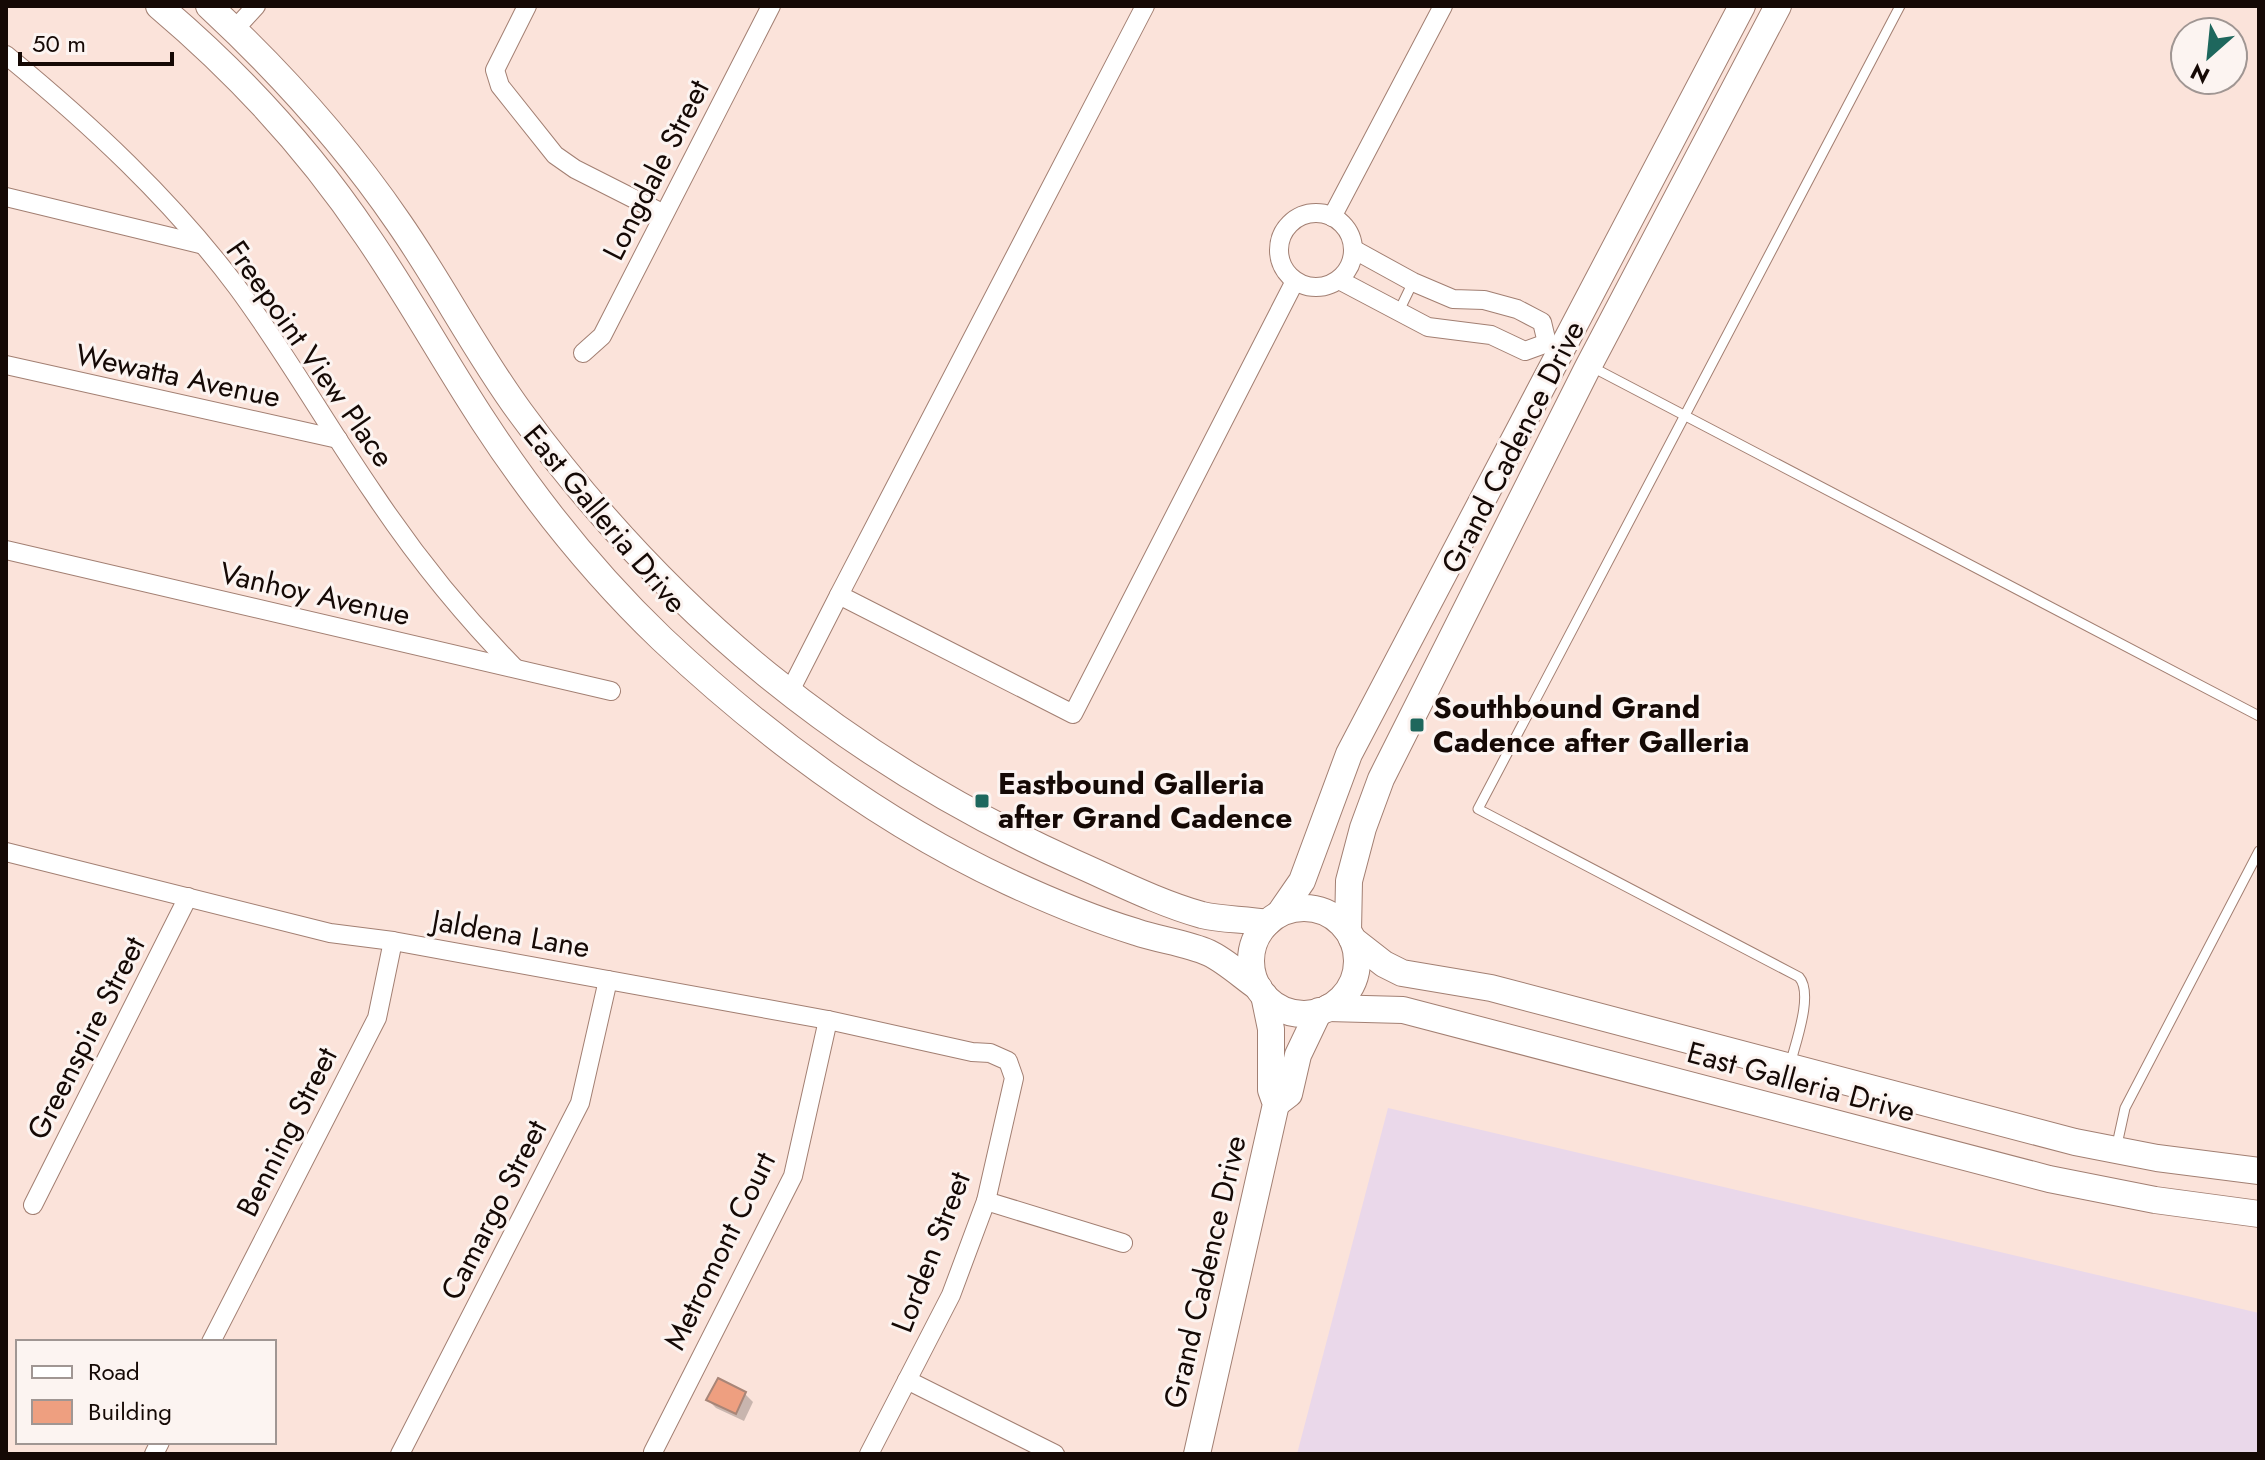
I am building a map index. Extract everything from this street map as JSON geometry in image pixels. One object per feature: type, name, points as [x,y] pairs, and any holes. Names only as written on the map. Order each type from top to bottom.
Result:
[{"type":"main road","name":"East Galleria Drive","points":[[159,6],[213,56],[310,161],[366,234],[458,382],[531,490],[600,573],[660,636],[710,682],[768,730],[845,786],[969,861],[1007,881],[1107,923],[1208,953],[1261,991]]},
{"type":"main road","name":"East Galleria Drive","points":[[209,6],[327,130],[397,220],[504,388],[577,487],[631,550],[727,642],[789,693],[900,771],[1008,832],[1198,914],[1274,918]]},
{"type":"main road","name":"Grand Cadence Drive","points":[[1274,918],[1302,881],[1349,754],[1554,346],[1742,6]]},
{"type":"main road","name":"Grand Cadence Drive","points":[[1350,935],[1349,881],[1363,828],[1381,779],[1589,365],[1778,6]]},
{"type":"main road","points":[[1554,346],[1589,365]]},
{"type":"main road","points":[[1310,908],[1338,920],[1350,935],[1357,954],[1354,978],[1341,999],[1323,1010],[1303,1013],[1275,1005],[1261,991],[1252,971],[1252,954],[1256,937],[1274,918],[1295,909],[1310,908]]},
{"type":"main road","name":"East Galleria Drive","points":[[1350,935],[1384,964],[1410,975],[1474,984],[2038,1133],[2116,1150],[2259,1171]]},
{"type":"main road","name":"Grand Cadence Drive","points":[[1197,1454],[1276,1104],[1271,1090],[1271,1029],[1261,991]]},
{"type":"main road","name":"East Galleria Drive","points":[[1323,1010],[1403,1010],[2049,1179],[2155,1200],[2259,1214]]},
{"type":"main road","name":"Grand Cadence Drive","points":[[1276,1104],[1289,1094],[1298,1055],[1323,1010]]},
{"type":"street","points":[[234,30],[256,6]]},
{"type":"street","points":[[527,6],[495,70],[500,86],[555,155],[575,169],[664,214]]},
{"type":"street","name":"Longdale Street","points":[[583,353],[602,336],[771,6]]},
{"type":"street","points":[[789,693],[1145,6]]},
{"type":"street","points":[[1332,217],[1443,6]]},
{"type":"street","name":"Freepoint View Place","points":[[6,55],[77,114],[128,163],[236,286],[423,563],[452,601],[515,668]]},
{"type":"street","points":[[6,197],[200,244]]},
{"type":"street","points":[[1312,213],[1332,217],[1346,228],[1353,249],[1352,261],[1339,280],[1317,287],[1295,281],[1286,272],[1280,260],[1279,247],[1289,224],[1312,213]]},
{"type":"street","points":[[1339,280],[1428,327],[1491,335],[1525,351],[1554,346],[1542,322],[1517,309],[1484,300],[1453,299],[1413,282],[1353,249]]},
{"type":"street","points":[[839,595],[1073,714],[1295,281]]},
{"type":"street","name":"Wewatta Avenue","points":[[6,365],[338,439]]},
{"type":"street","name":"Vanhoy Avenue","points":[[6,550],[611,691]]},
{"type":"street","name":"Jaldena Lane","points":[[6,852],[330,933],[393,941],[828,1020],[972,1052],[990,1053],[1008,1061]]},
{"type":"street","name":"Greenspire Street","points":[[33,1205],[188,897]]},
{"type":"street","name":"Benning Street","points":[[212,1340],[377,1018],[393,941]]},
{"type":"street","name":"Camargo Street","points":[[400,1454],[580,1103],[608,980]]},
{"type":"street","name":"Metromont Court","points":[[653,1452],[793,1176],[828,1020]]},
{"type":"street","name":"Lorden Street","points":[[869,1454],[951,1295],[986,1201],[1014,1078],[1008,1061]]},
{"type":"street","points":[[986,1201],[1123,1243]]},
{"type":"street","points":[[907,1380],[1055,1454]]},
{"type":"lane","points":[[1789,1067],[1805,998],[1804,983],[1799,977],[1478,809],[1900,6]]},
{"type":"lane","points":[[1398,313],[1413,282]]},
{"type":"lane","points":[[1589,365],[2259,716]]},
{"type":"lane","points":[[2116,1150],[2125,1108],[2259,851]]},
{"type":"shaded area","points":[[1388,1108],[2259,1313],[2259,1454],[1297,1454]]},
{"type":"building","points":[[718,1378],[746,1392],[736,1414],[706,1400]]},
{"type":"place","name":"Southbound Grand Cadence after Galleria","points":[[1417,725]]},
{"type":"place","name":"Eastbound Galleria after Grand Cadence","points":[[982,801]]}]
